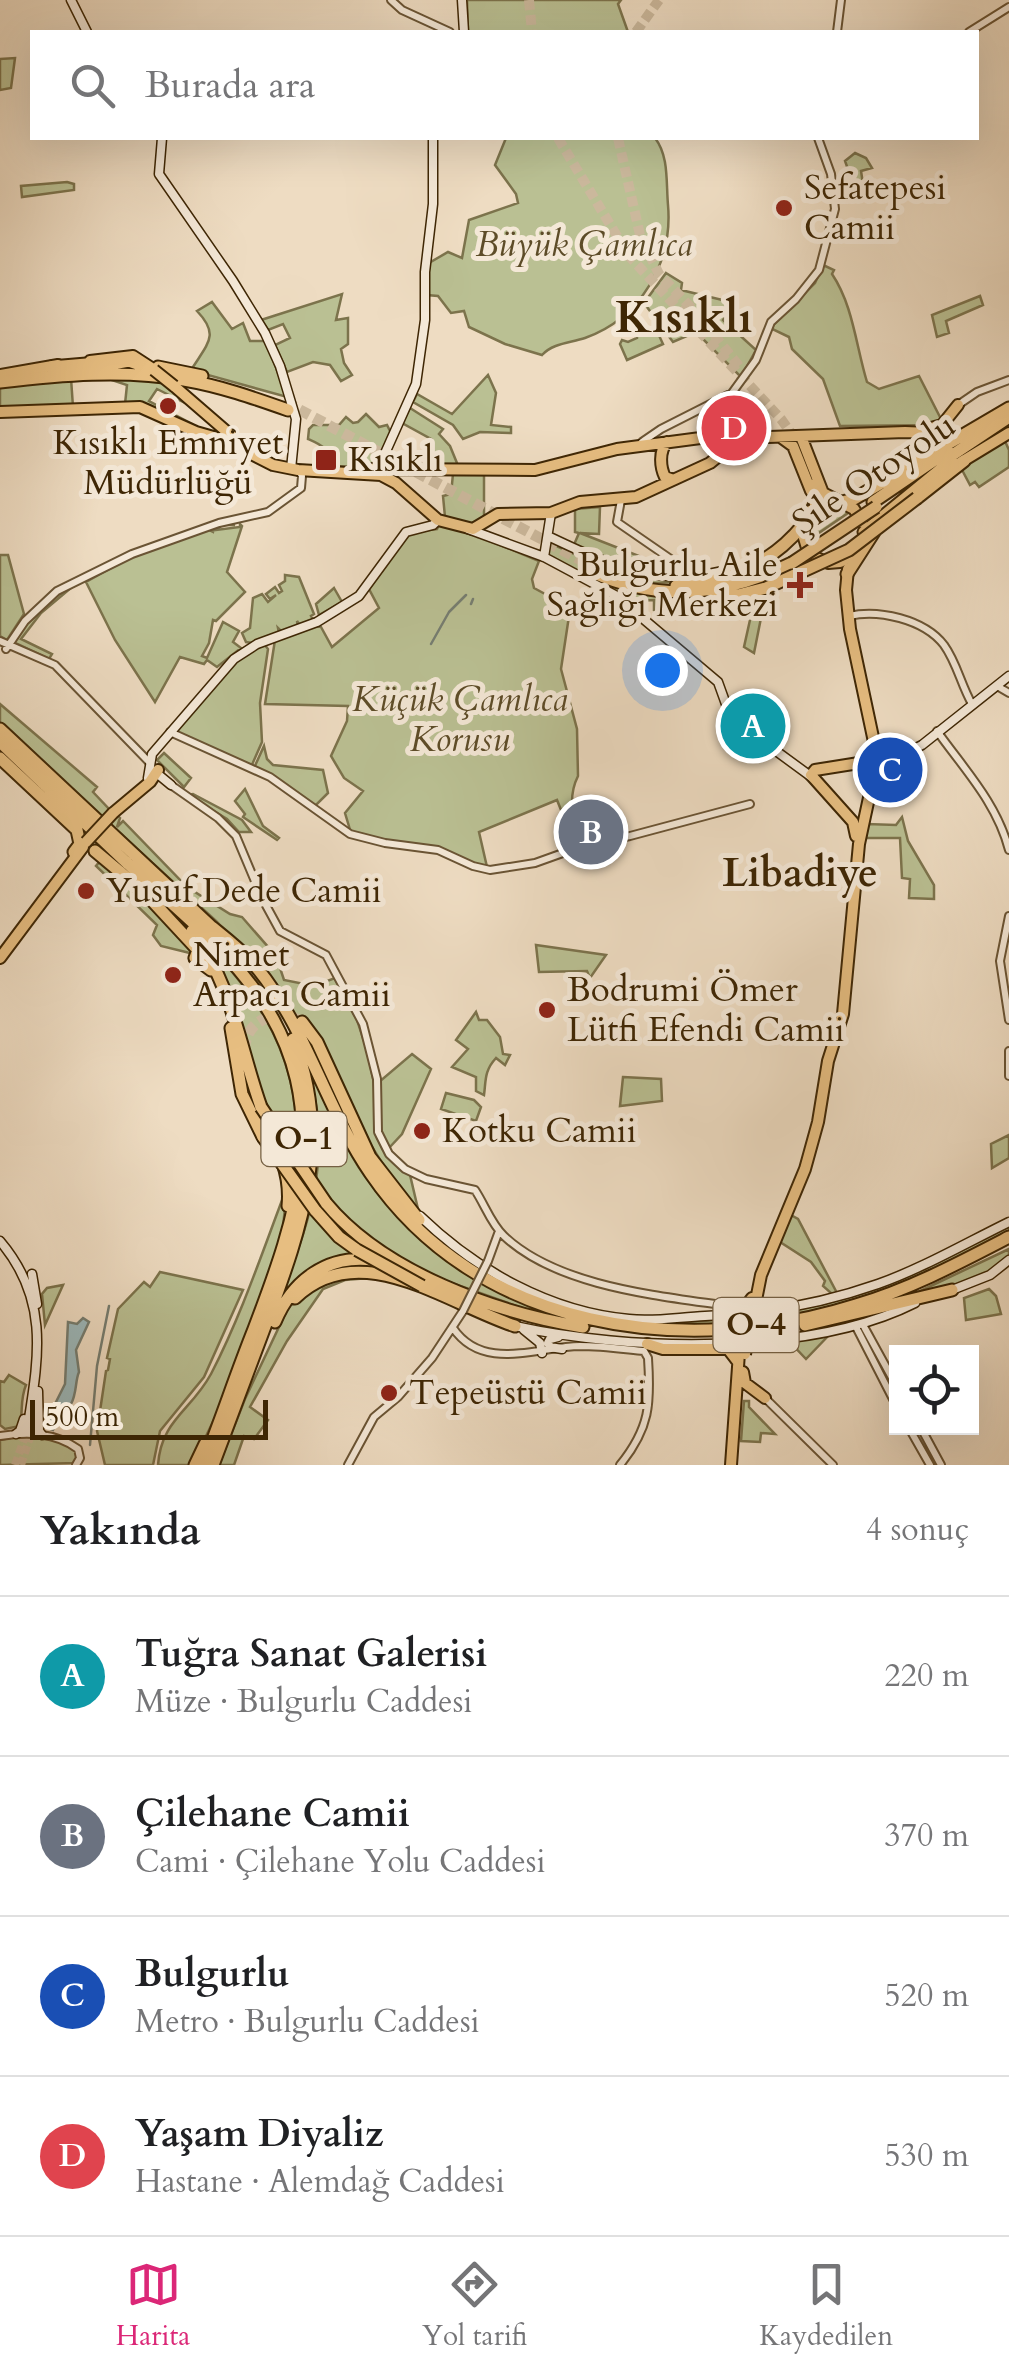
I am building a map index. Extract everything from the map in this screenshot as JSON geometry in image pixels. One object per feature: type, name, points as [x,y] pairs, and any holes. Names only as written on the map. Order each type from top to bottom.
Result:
[{"type":"highway","points":[[0,378],[85,374],[168,377],[286,406],[245,389],[129,362],[31,375]]},
{"type":"highway","points":[[51,367],[108,363]]},
{"type":"highway","points":[[0,378],[108,370],[162,371],[245,389]]},
{"type":"highway","points":[[836,501],[854,499],[1009,411]]},
{"type":"highway","name":"Şile Otoyolu","points":[[791,560],[724,583],[662,586],[595,570],[632,586],[662,592],[707,592],[760,578],[791,560],[1001,432],[1009,411]]},
{"type":"highway","name":"Şile Otoyolu","points":[[879,506],[1009,411]]},
{"type":"highway","points":[[879,506],[899,503],[1001,432]]},
{"type":"highway","points":[[632,586],[660,596],[723,596],[766,588],[849,550],[964,461]]},
{"type":"highway","points":[[864,532],[879,506]]},
{"type":"highway","points":[[846,574],[879,506]]},
{"type":"highway","points":[[662,586],[714,581],[748,570],[803,525]]},
{"type":"highway","points":[[723,596],[756,588],[819,560]]},
{"type":"highway","name":"O-1","points":[[0,729],[212,927],[254,973],[287,1024],[305,1072],[314,1134],[308,1194],[294,1248],[213,1465]]},
{"type":"highway","name":"O-1","points":[[0,742],[240,971],[270,1012],[299,1090],[304,1134],[298,1189],[284,1246],[204,1465]]},
{"type":"highway","points":[[0,759],[85,842],[144,892],[198,950],[212,970],[228,1010],[242,1094],[288,1174],[320,1207],[339,1236],[422,1286],[516,1326]]},
{"type":"highway","points":[[0,759],[78,830],[80,844],[74,852]]},
{"type":"highway","name":"O-4","points":[[126,862],[190,929],[217,968],[228,994],[258,1108],[320,1207],[396,1260],[488,1304],[575,1326],[641,1335],[719,1335],[785,1328],[886,1302],[938,1280],[1009,1240]]},
{"type":"highway","name":"O-4","points":[[212,927],[258,969],[284,1007],[341,1124],[378,1185],[439,1249],[494,1286],[542,1307],[600,1323],[664,1330],[733,1328],[788,1321],[856,1306],[931,1277],[1009,1240]]},
{"type":"highway","points":[[302,1022],[317,1042],[370,1157],[444,1246],[494,1286]]},
{"type":"highway","points":[[258,1108],[264,1136]]},
{"type":"highway","points":[[258,1108],[288,1179],[284,1246]]},
{"type":"highway","points":[[227,1427],[280,1309],[297,1286],[322,1267],[343,1260],[384,1262],[488,1304]]},
{"type":"highway","points":[[264,1348],[288,1305],[314,1282],[353,1271],[422,1286]]},
{"type":"highway","points":[[785,1328],[834,1321],[952,1290]]},
{"type":"highway","points":[[194,1465],[225,1405]]},
{"type":"main road","points":[[71,0],[86,30]]},
{"type":"main road","points":[[462,0],[464,30]]},
{"type":"main road","points":[[162,140],[160,174],[234,282],[265,332],[280,366],[296,419],[293,469]]},
{"type":"main road","points":[[386,472],[416,384],[425,320],[433,140]]},
{"type":"main road","points":[[0,378],[128,356],[156,368],[225,434],[263,462],[293,469],[396,475],[402,470],[535,470],[596,453],[662,442],[937,428],[958,432]]},
{"type":"main road","points":[[730,438],[937,428],[958,405]]},
{"type":"main road","points":[[937,428],[958,405]]},
{"type":"main road","points":[[0,412],[129,406],[196,432],[225,434]]},
{"type":"main road","points":[[899,503],[1001,432]]},
{"type":"main road","points":[[822,435],[809,444],[822,486],[836,501]]},
{"type":"main road","points":[[776,436],[793,446],[810,485],[812,509]]},
{"type":"main road","points":[[484,530],[498,514],[551,513],[580,502],[621,500],[712,462],[730,438]]},
{"type":"main road","points":[[734,1465],[748,1308],[762,1256],[800,1170],[814,1122],[824,1058],[838,1017],[856,830],[872,776],[870,710],[848,617],[846,574],[864,532],[858,513],[820,489],[799,440],[816,491],[803,525],[804,542],[819,560],[834,563],[854,555]]},
{"type":"main road","points":[[662,442],[662,470],[665,478],[671,479]]},
{"type":"main road","points":[[656,486],[662,442]]},
{"type":"main road","points":[[386,472],[438,520],[484,530],[611,592],[722,686],[727,707],[757,737],[814,774],[858,822],[843,1014],[828,1061],[805,1169],[748,1308],[741,1360],[745,1382],[742,1389]]},
{"type":"main road","points":[[812,509],[836,501]]},
{"type":"main road","points":[[544,557],[551,513]]},
{"type":"main road","points":[[0,956],[74,852],[155,772],[170,732],[240,653],[317,622],[359,596],[406,532],[438,520]]},
{"type":"main road","points":[[550,537],[610,565],[679,578],[710,575],[763,560]]},
{"type":"main road","points":[[834,563],[842,573],[844,625],[868,729],[868,753],[859,764]]},
{"type":"main road","points":[[872,776],[877,768],[913,750],[1009,676]]},
{"type":"main road","points":[[814,774],[873,758],[886,759],[937,730]]},
{"type":"main road","points":[[859,764],[866,766],[872,776]]},
{"type":"main road","points":[[0,956],[85,842]]},
{"type":"main road","points":[[403,1200],[458,1251],[526,1290],[596,1314],[649,1319],[748,1308],[875,1285],[1009,1222]]},
{"type":"main road","points":[[0,1240],[27,1286],[38,1318],[35,1394],[42,1435]]},
{"type":"main road","points":[[516,1326],[647,1344],[748,1342],[858,1324],[952,1290],[998,1270],[1009,1260]]},
{"type":"main road","points":[[21,1274],[32,1274]]},
{"type":"main road","points":[[27,1286],[27,1277],[32,1274]]},
{"type":"main road","points":[[30,1431],[43,1342],[32,1274]]},
{"type":"main road","points":[[516,1326],[534,1337],[542,1346],[542,1353]]},
{"type":"main road","points":[[562,1348],[550,1347],[549,1341],[568,1336]]},
{"type":"main road","points":[[647,1344],[663,1349],[728,1349],[741,1360]]},
{"type":"main road","points":[[742,1389],[765,1398]]},
{"type":"main road","points":[[16,1434],[26,1404],[35,1394]]},
{"type":"street","points":[[391,0],[402,10],[446,30]]},
{"type":"street","points":[[837,30],[842,0]]},
{"type":"street","points":[[972,30],[1009,7]]},
{"type":"street","points":[[637,446],[732,393],[756,360],[770,322],[796,299],[819,270],[835,209],[831,174],[819,140]]},
{"type":"street","points":[[958,405],[977,392],[1009,380]]},
{"type":"street","points":[[662,442],[664,428]]},
{"type":"street","points":[[293,469],[302,476],[300,488],[268,512],[219,523],[128,555],[54,593],[4,645],[55,664],[155,772],[236,836],[280,931],[326,955],[363,1024],[377,1079],[378,1132],[389,1154],[405,1169],[426,1180],[475,1190],[499,1231],[519,1248],[599,1285],[748,1308]]},
{"type":"street","points":[[621,500],[617,522],[675,562],[679,578]]},
{"type":"street","points":[[848,617],[885,616],[911,621],[941,641],[972,704]]},
{"type":"street","points":[[997,686],[1009,693]]},
{"type":"street","points":[[937,730],[975,778],[1006,829],[1009,850]]},
{"type":"street","points":[[170,732],[274,780],[344,831],[385,843],[438,850],[490,870],[535,863],[588,844],[750,804]]},
{"type":"street","points":[[1009,916],[1000,962],[1009,1020]]},
{"type":"street","points":[[1009,1051],[1009,1076]]},
{"type":"street","points":[[348,1465],[374,1417],[398,1398],[453,1328],[499,1231]]},
{"type":"street","points":[[858,1324],[889,1374]]},
{"type":"street","points":[[858,1324],[889,1390]]},
{"type":"street","points":[[453,1328],[493,1355],[542,1353],[580,1346],[644,1351],[648,1358],[648,1414],[636,1443],[620,1465]]},
{"type":"street","points":[[765,1398],[833,1465]]},
{"type":"street","points":[[0,1436],[42,1435],[76,1447],[80,1455],[76,1465]]},
{"type":"street","points":[[913,1435],[930,1465]]},
{"type":"street","points":[[924,1435],[941,1465]]},
{"type":"green space","points":[[467,0],[621,0],[618,4],[627,30],[468,30]]},
{"type":"green space","points":[[15,58],[11,88],[0,90],[0,59]]},
{"type":"green space","name":"Büyük Çamlıca","points":[[505,140],[656,140],[667,178],[665,247],[649,285],[622,317],[605,329],[542,355],[469,327],[464,311],[451,313],[438,296],[427,295],[429,263],[448,252],[462,258],[469,220],[518,203],[495,165]]},
{"type":"green space","points":[[855,153],[866,158],[872,168],[861,171],[863,184],[854,186],[845,161]]},
{"type":"green space","points":[[74,184],[74,190],[22,197],[21,186]]},
{"type":"green space","points":[[823,265],[834,270],[832,274],[849,312],[867,382],[879,389],[919,376],[942,421],[938,425],[840,426],[823,379],[792,349],[789,337],[770,328],[815,283]]},
{"type":"green space","points":[[666,273],[682,283],[681,290],[735,303],[723,320],[756,350],[741,377],[696,332],[673,342],[644,303]]},
{"type":"green space","points":[[342,294],[336,320],[348,318],[348,344],[341,349],[352,375],[341,381],[330,365],[313,362],[287,372],[275,345],[290,338],[283,324],[268,330],[261,320]]},
{"type":"green space","points":[[980,296],[983,305],[946,321],[949,333],[937,337],[932,315]]},
{"type":"green space","points":[[212,302],[232,329],[243,323],[250,341],[266,341],[287,397],[197,372],[193,367],[210,332],[197,311]]},
{"type":"green space","points":[[656,329],[663,344],[627,360],[622,340],[628,342],[637,334]]},
{"type":"green space","points":[[488,375],[496,393],[491,425],[511,427],[511,433],[480,432],[463,439],[453,425],[413,402],[417,394],[452,414]]},
{"type":"green space","points":[[71,378],[73,407],[0,410],[0,384]]},
{"type":"green space","points":[[109,379],[162,380],[197,409],[157,389],[149,401],[192,424],[190,427],[125,404],[127,385]]},
{"type":"green space","points":[[410,408],[443,429],[439,434],[450,446],[459,468],[440,467],[439,460],[426,447],[431,439],[402,423]]},
{"type":"green space","points":[[366,414],[379,427],[387,425],[392,435],[376,467],[326,466],[326,451],[308,439],[309,429],[313,425],[339,425],[346,417],[358,422]]},
{"type":"green space","points":[[1004,439],[1009,467],[979,487],[975,482],[970,485],[961,468]]},
{"type":"green space","points":[[484,472],[484,517],[476,525],[445,517],[443,496],[451,494],[453,474]]},
{"type":"green space","points":[[836,505],[851,511],[807,541],[806,534],[817,510]]},
{"type":"green space","points":[[600,507],[599,534],[580,533],[639,556],[637,570],[573,547],[579,533],[575,532],[575,509]]},
{"type":"green space","points":[[226,523],[235,525],[222,525],[216,530],[242,526],[227,572],[245,592],[213,620],[202,656],[207,658],[223,622],[239,631],[233,642],[241,648],[217,667],[207,660],[204,664],[180,657],[155,702],[115,640],[86,582],[127,559],[207,529],[213,532],[214,527]]},
{"type":"green space","name":"Küçük Çamlıca Korusu","points":[[439,525],[476,535],[539,561],[532,579],[534,588],[556,600],[569,616],[561,669],[577,729],[578,776],[572,801],[580,842],[575,845],[557,800],[479,832],[487,867],[351,833],[345,813],[363,791],[344,778],[331,756],[347,721],[348,706],[265,704],[275,640],[316,626],[321,627],[332,647],[379,608],[369,589],[410,532],[437,529]]},
{"type":"green space","points":[[550,543],[632,574],[684,582],[646,583],[596,568],[591,579],[671,598],[717,600],[772,588],[765,598],[754,653],[744,647],[754,602],[716,606],[671,602],[662,612],[654,610],[654,600],[636,601],[632,608],[546,559]]},
{"type":"green space","points":[[0,555],[8,555],[24,614],[7,640],[0,636]]},
{"type":"green space","points":[[285,575],[299,577],[314,621],[301,627],[297,621],[298,628],[282,632],[278,628],[279,633],[246,642],[242,633],[250,628],[253,598],[262,594],[268,602],[276,595],[270,599],[266,594],[275,587],[279,593],[282,591],[279,585],[285,581]]},
{"type":"green space","points":[[72,587],[41,613],[21,639],[52,654],[49,659],[13,642],[39,610]]},
{"type":"green space","points":[[334,588],[342,602],[319,615],[316,604]]},
{"type":"green space","points":[[264,644],[268,649],[260,703],[262,742],[251,767],[176,732],[236,660]]},
{"type":"green space","points":[[0,704],[97,787],[93,792],[110,810],[108,815],[120,818],[117,827],[123,821],[187,887],[230,914],[242,917],[276,956],[284,980],[314,986],[335,978],[357,1020],[367,1050],[374,1083],[377,1138],[383,1150],[410,1175],[418,1209],[371,1146],[314,1033],[304,1020],[300,1024],[313,1042],[364,1157],[426,1235],[390,1197],[363,1159],[303,1033],[272,980],[216,921],[0,724]]},
{"type":"green space","points":[[264,746],[273,765],[323,770],[328,793],[315,806],[254,768]]},
{"type":"green space","points":[[164,753],[191,778],[184,787],[157,760]]},
{"type":"green space","points":[[245,789],[263,826],[277,840],[243,817],[245,814],[235,801]]},
{"type":"green space","points":[[193,794],[242,820],[251,832],[239,832],[227,819],[187,795]]},
{"type":"green space","points":[[902,817],[908,841],[934,885],[934,899],[909,898],[910,879],[902,878],[900,838],[866,838],[867,824],[896,825]]},
{"type":"green space","points":[[101,860],[126,879],[194,954],[161,946],[153,935],[157,925],[96,866]]},
{"type":"green space","points":[[197,934],[241,983],[274,1035],[293,1092],[296,1158],[263,1103]]},
{"type":"green space","points":[[536,945],[606,955],[590,978],[587,971],[539,972]]},
{"type":"green space","points":[[476,1012],[479,1020],[487,1020],[500,1037],[503,1054],[510,1055],[505,1065],[496,1058],[492,1063],[484,1095],[476,1091],[476,1077],[452,1067],[468,1049],[456,1040]]},
{"type":"green space","points":[[304,1050],[355,1161],[411,1230],[449,1261],[490,1286],[590,1325],[539,1314],[393,1262],[360,1255],[340,1257],[271,1322],[306,1226],[317,1177],[319,1127]]},
{"type":"green space","points":[[412,1054],[431,1069],[402,1134],[389,1148],[380,1132],[379,1082]]},
{"type":"green space","points":[[623,1077],[661,1079],[662,1101],[620,1106]]},
{"type":"green space","points":[[446,1093],[474,1100],[481,1107],[476,1121],[441,1109]]},
{"type":"green space","points":[[1009,1135],[1009,1158],[992,1168],[991,1144]]},
{"type":"green space","points":[[287,1187],[282,1237],[222,1403],[192,1465],[158,1465],[171,1426],[203,1387],[222,1351]]},
{"type":"green space","points":[[789,1214],[798,1219],[837,1293],[832,1294],[823,1286],[825,1281],[811,1262],[777,1240]]},
{"type":"green space","points":[[1009,1226],[1009,1233],[961,1259],[877,1295],[768,1321],[711,1326],[654,1325],[598,1317],[544,1302],[493,1278],[446,1246],[538,1296],[598,1316],[631,1321],[709,1321],[792,1310],[868,1291],[913,1274]]},
{"type":"green space","points":[[1009,1249],[1009,1257],[976,1280],[899,1301]]},
{"type":"green space","points":[[160,1272],[243,1290],[204,1377],[160,1431],[153,1465],[105,1465],[97,1431],[118,1309],[144,1282],[150,1287]]},
{"type":"green space","points":[[334,1275],[369,1278],[345,1280],[323,1289],[287,1341],[250,1407],[268,1420],[254,1439],[244,1436],[234,1465],[219,1465],[287,1310],[295,1299]]},
{"type":"green space","points":[[63,1285],[45,1325],[42,1294],[47,1288]]},
{"type":"green space","points":[[989,1289],[996,1296],[1001,1314],[966,1320],[964,1298]]},
{"type":"green space","points":[[832,1332],[806,1359],[789,1341]]},
{"type":"green space","points":[[9,1375],[26,1385],[20,1426],[5,1429],[0,1425],[0,1381],[4,1382]]},
{"type":"green space","points":[[744,1401],[749,1401],[749,1407],[775,1434],[761,1433],[760,1442],[741,1441]]},
{"type":"green space","points":[[20,1436],[66,1444],[78,1454],[76,1463],[0,1465],[0,1440]]},
{"type":"water","points":[[83,1318],[89,1322],[76,1350],[79,1372],[74,1396],[53,1430],[45,1427],[65,1384],[68,1322],[77,1324]]},
{"type":"waterway","points":[[431,644],[449,612],[466,595]]},
{"type":"waterway","points":[[471,604],[473,599]]},
{"type":"waterway","points":[[90,1445],[97,1366],[109,1306]]},
{"type":"tunnel","points":[[529,0],[532,30]]},
{"type":"tunnel","points":[[637,30],[659,0]]},
{"type":"tunnel","points":[[559,140],[629,256],[781,419],[796,440]]},
{"type":"tunnel","points":[[618,140],[640,235],[659,274],[739,366]]},
{"type":"tunnel","points":[[285,402],[596,568]]},
{"type":"tunnel","points":[[244,1050],[248,1034],[268,1017],[284,1013],[302,1022]]},
{"type":"tunnel","points":[[15,1465],[27,1431]]},
{"type":"tunnel","points":[[21,1465],[32,1431]]},
{"type":"place","name":"Sefatepesi Camii","points":[[784,208]]},
{"type":"place","name":"Kısıklı Emniyet Müdürlüğü","points":[[168,406]]},
{"type":"place","name":"Yaşam Diyaliz","points":[[734,428]]},
{"type":"place","name":"Kısıklı","points":[[326,460]]},
{"type":"place","name":"Bulgurlu Aile Sağlığı Merkezi","points":[[800,585]]},
{"type":"place","name":"Tuğra Sanat Galerisi","points":[[753,726]]},
{"type":"place","name":"Bulgurlu","points":[[890,770]]},
{"type":"place","name":"Çilehane Camii","points":[[591,832]]},
{"type":"place","name":"Yusuf Dede Camii","points":[[86,891]]},
{"type":"place","name":"Nimet Arpacı Camii","points":[[173,975]]},
{"type":"place","name":"Bodrumi Ömer Lütfi Efendi Camii","points":[[547,1010]]},
{"type":"place","name":"Kotku Camii","points":[[422,1131]]},
{"type":"place","name":"Tepeüstü Camii","points":[[389,1393]]},
{"type":"district","name":"Kısıklı","points":[[684,317]]},
{"type":"district","name":"Libadiye","points":[[800,873]]}]
